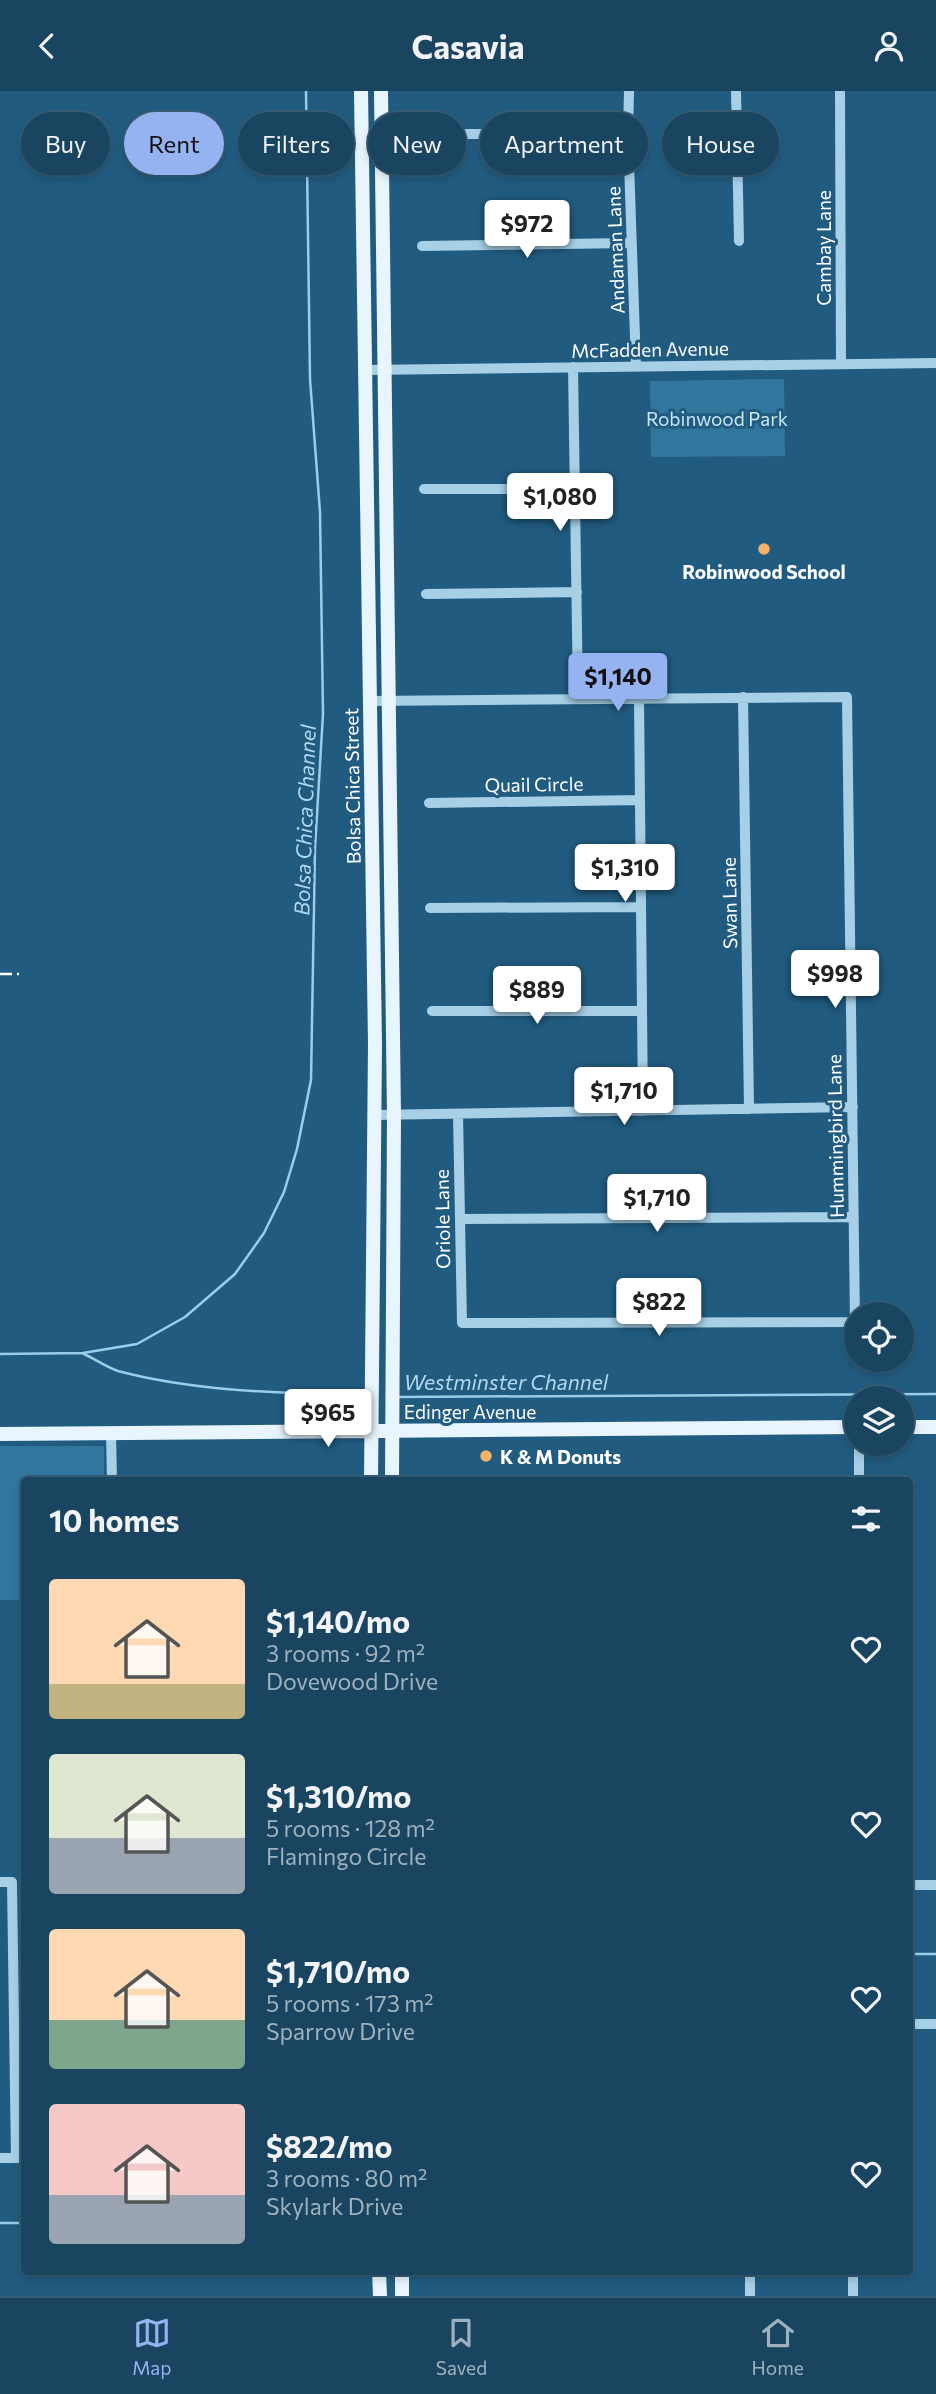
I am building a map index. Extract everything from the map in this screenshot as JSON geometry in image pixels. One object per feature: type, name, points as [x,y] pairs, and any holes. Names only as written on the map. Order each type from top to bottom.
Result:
[{"type":"main road","name":"Bolsa Chica Street","points":[[361,91],[374,1115],[371,1477]]},
{"type":"main road","name":"Bolsa Chica Street","points":[[381,91],[394,1115],[392,1477]]},
{"type":"main road","name":"Edinger Avenue","points":[[0,1434],[844,1427]]},
{"type":"main road","points":[[914,1427],[936,1427]]},
{"type":"main road","points":[[379,2275],[380,2296]]},
{"type":"main road","points":[[402,2275],[402,2296]]},
{"type":"street","name":"Andaman Lane","points":[[629,91],[629,112]]},
{"type":"street","points":[[736,91],[739,241]]},
{"type":"street","name":"Cambay Lane","points":[[840,91],[841,364]]},
{"type":"street","name":"Andaman Lane","points":[[629,175],[636,366]]},
{"type":"street","points":[[422,246],[631,243]]},
{"type":"street","name":"McFadden Avenue","points":[[364,370],[936,363]]},
{"type":"street","points":[[573,367],[578,698]]},
{"type":"street","points":[[424,489],[575,489]]},
{"type":"street","points":[[426,594],[577,592]]},
{"type":"street","points":[[370,701],[743,697]]},
{"type":"street","name":"Hummingbird Lane","points":[[743,697],[847,697],[855,1302]]},
{"type":"street","name":"Swan Lane","points":[[743,697],[749,1109]]},
{"type":"street","points":[[639,698],[643,1111]]},
{"type":"street","name":"Quail Circle","points":[[429,803],[640,800]]},
{"type":"street","points":[[430,908],[641,907]]},
{"type":"street","points":[[432,1011],[642,1011]]},
{"type":"street","points":[[374,1115],[853,1107]]},
{"type":"street","name":"Oriole Lane","points":[[458,1114],[462,1323],[844,1322]]},
{"type":"street","points":[[460,1219],[854,1217]]},
{"type":"street","points":[[111,1433],[112,1477]]},
{"type":"street","points":[[859,1456],[859,1477]]},
{"type":"street","points":[[0,2158],[20,2158],[6,1882]]},
{"type":"street","points":[[913,1885],[936,1885]]},
{"type":"street","points":[[913,2024],[936,2024]]},
{"type":"street","points":[[750,2275],[750,2296]]},
{"type":"street","points":[[853,2275],[853,2296]]},
{"type":"green space","name":"Robinwood Park","points":[[784,379],[785,456],[651,457],[650,381]]},
{"type":"green space","points":[[0,1446],[104,1446],[104,1477],[21,1477],[21,1600],[0,1600]]},
{"type":"waterway","name":"Bolsa Chica Channel","points":[[0,1354],[83,1353],[137,1344],[185,1317],[235,1274],[264,1233],[284,1192],[297,1149],[311,1080],[315,848],[323,714],[320,512],[310,379],[306,91]]},
{"type":"waterway","name":"Westminster Channel","points":[[84,1354],[118,1371],[179,1383],[241,1390],[366,1396]]},
{"type":"waterway","name":"Westminster Channel","points":[[397,1397],[936,1394]]},
{"type":"waterway","points":[[913,1954],[936,1954]]},
{"type":"waterway","points":[[0,2223],[21,2223]]},
{"type":"railway","points":[[0,974],[19,974]]},
{"type":"place","name":"Robinwood School","points":[[764,549]]},
{"type":"place","name":"K & M Donuts","points":[[486,1456]]}]
